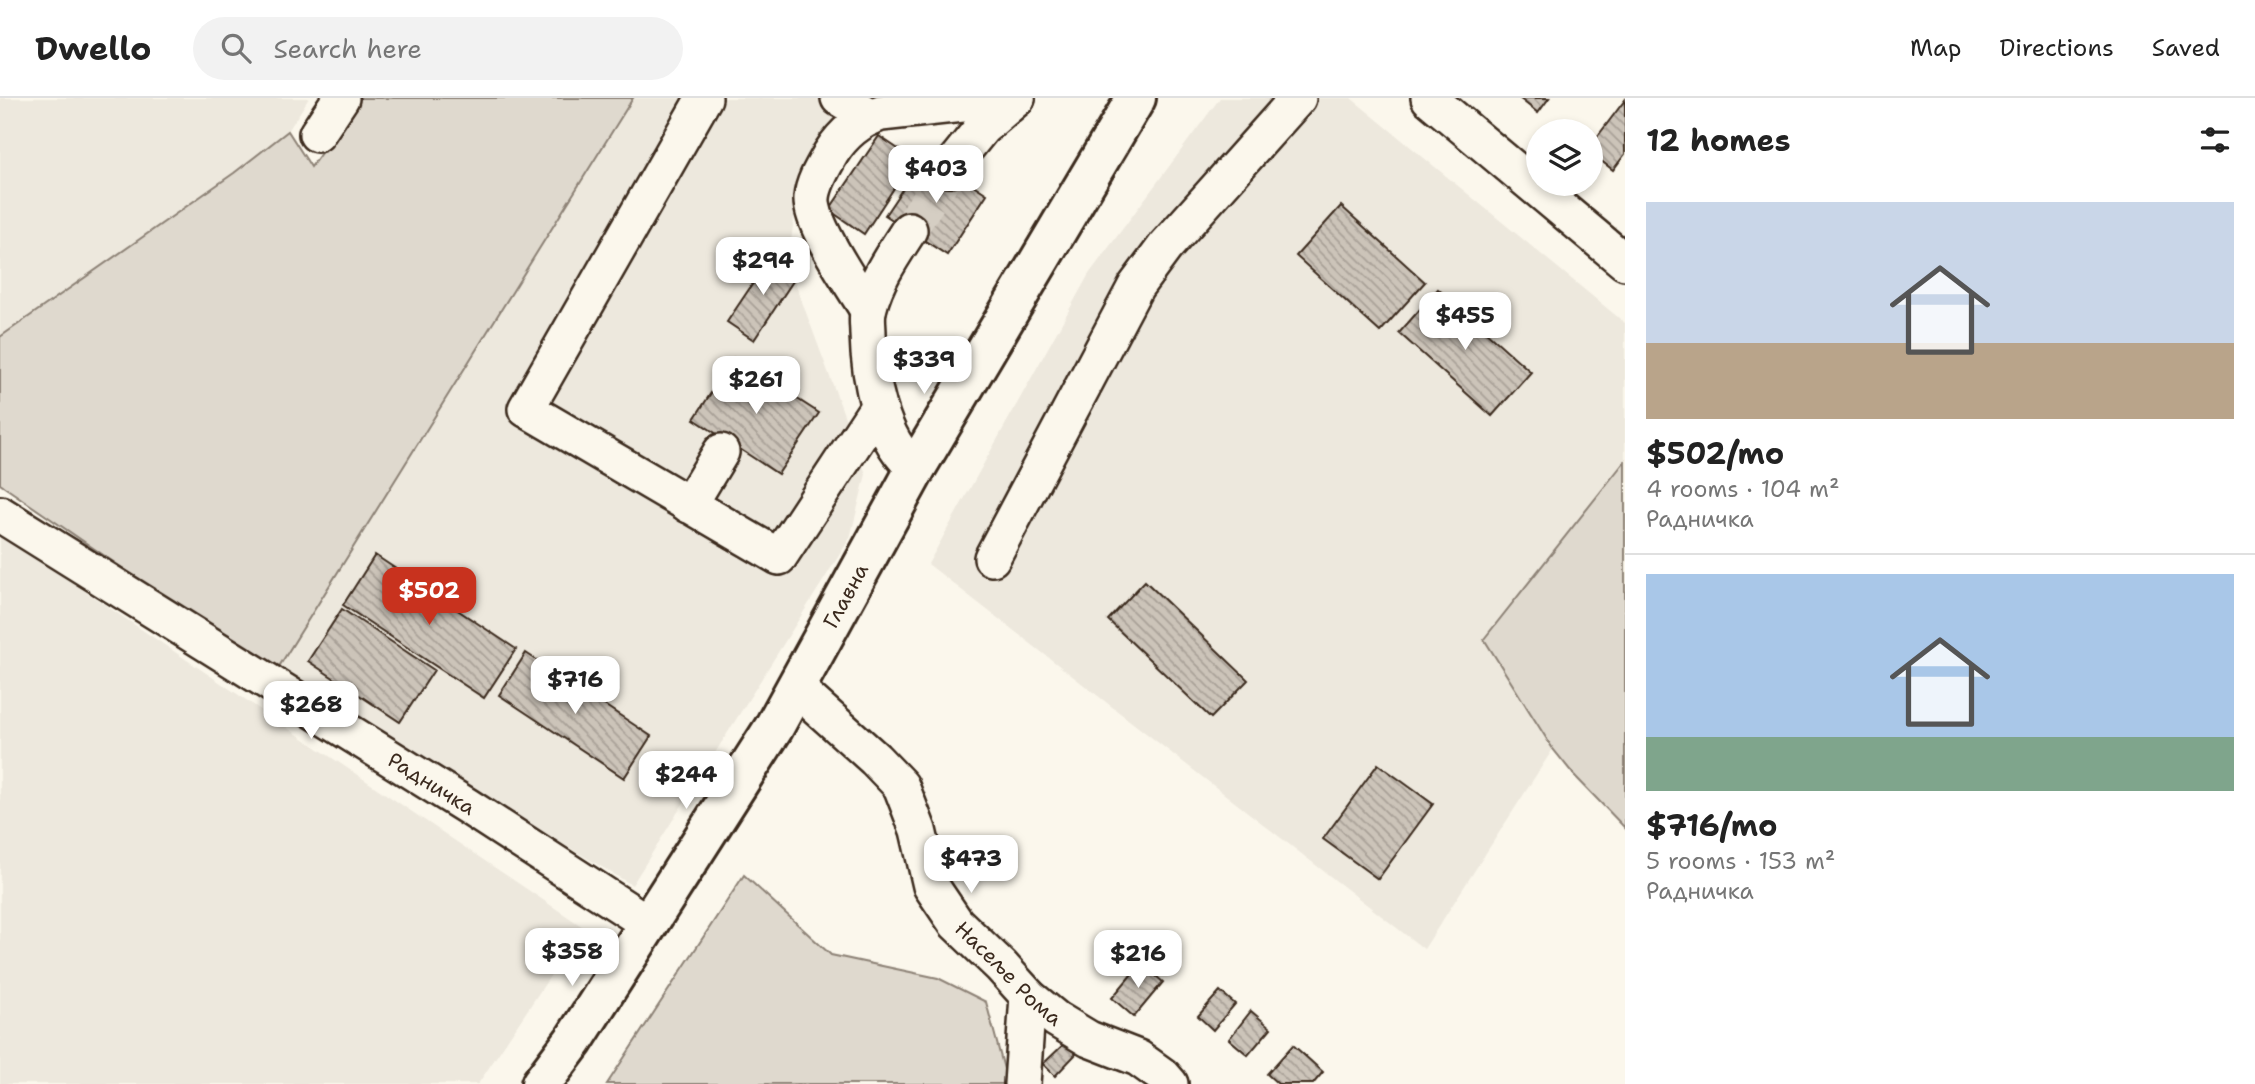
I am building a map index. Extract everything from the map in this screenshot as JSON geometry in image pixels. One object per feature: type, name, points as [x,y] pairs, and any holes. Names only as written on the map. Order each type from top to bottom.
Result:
[{"type":"main road","name":"Главна","points":[[541,1084],[574,1040],[773,729],[916,468],[1136,98]]},
{"type":"street","points":[[317,134],[341,98]]},
{"type":"street","points":[[704,98],[526,409],[779,557],[878,407]]},
{"type":"street","points":[[839,98],[871,117]]},
{"type":"street","points":[[867,310],[819,228],[813,212],[812,197],[816,183],[833,150],[852,128],[871,117],[894,110],[1017,98],[982,128],[949,169]]},
{"type":"street","points":[[992,558],[1136,286],[1165,247],[1297,98]]},
{"type":"street","points":[[1429,98],[1625,262]]},
{"type":"street","points":[[909,230],[878,279],[867,310],[869,351],[878,407],[903,457],[916,468]]},
{"type":"street","points":[[689,505],[721,452]]},
{"type":"street","name":"Радничка","points":[[0,514],[467,806],[649,924]]},
{"type":"street","name":"Насеље Рома","points":[[796,688],[901,786],[918,830],[931,886],[956,923],[1028,996],[1056,1018],[1090,1039],[1138,1058],[1170,1084]]},
{"type":"street","points":[[1022,1084],[1028,996]]},
{"type":"shaded area","points":[[0,98],[309,98],[288,131],[234,173],[0,337]]},
{"type":"shaded area","points":[[360,98],[633,98],[275,673],[0,484],[0,337],[234,173],[288,131],[311,167]]},
{"type":"shaded area","points":[[633,98],[939,98],[853,114],[800,172],[788,264],[866,474],[850,538],[632,885],[275,673]]},
{"type":"shaded area","points":[[1220,98],[1351,98],[1625,323],[1625,461],[1484,639],[1553,749],[1424,949],[928,564],[1089,274]]},
{"type":"shaded area","points":[[1625,461],[1625,828],[1553,749],[1484,639]]},
{"type":"shaded area","points":[[0,538],[31,555],[583,927],[478,1084],[0,1084]]},
{"type":"shaded area","points":[[744,875],[831,955],[938,978],[986,1002],[1008,1084],[607,1084]]},
{"type":"building","points":[[1519,98],[1549,98],[1538,113]]},
{"type":"building","points":[[1625,100],[1625,154],[1613,170],[1603,162],[1603,129]]},
{"type":"building","points":[[879,136],[913,159],[864,234],[829,210]]},
{"type":"building","points":[[926,154],[987,194],[947,255],[885,215]]},
{"type":"building","points":[[1341,206],[1425,282],[1380,332],[1296,256]]},
{"type":"building","points":[[772,255],[799,272],[754,340],[727,322]]},
{"type":"building","points":[[1438,289],[1531,372],[1492,416],[1399,333]]},
{"type":"building","points":[[734,358],[819,413],[778,474],[694,419]]},
{"type":"building","points":[[375,555],[516,649],[484,698],[343,605]]},
{"type":"building","points":[[1145,581],[1248,680],[1211,718],[1108,620]]},
{"type":"building","points":[[342,609],[434,670],[400,722],[308,661]]},
{"type":"building","points":[[526,653],[651,736],[624,778],[499,695]]},
{"type":"building","points":[[1378,764],[1433,804],[1378,879],[1323,839]]},
{"type":"building","points":[[1141,963],[1163,982],[1134,1017],[1112,998]]},
{"type":"building","points":[[1220,991],[1235,1004],[1213,1030],[1198,1016]]},
{"type":"building","points":[[1251,1011],[1271,1028],[1248,1055],[1229,1039]]},
{"type":"building","points":[[1065,1043],[1076,1054],[1055,1076],[1043,1064]]},
{"type":"building","points":[[1293,1045],[1323,1072],[1313,1084],[1278,1084],[1267,1074]]},
{"type":"tunnel","points":[[909,230],[949,169]]}]
